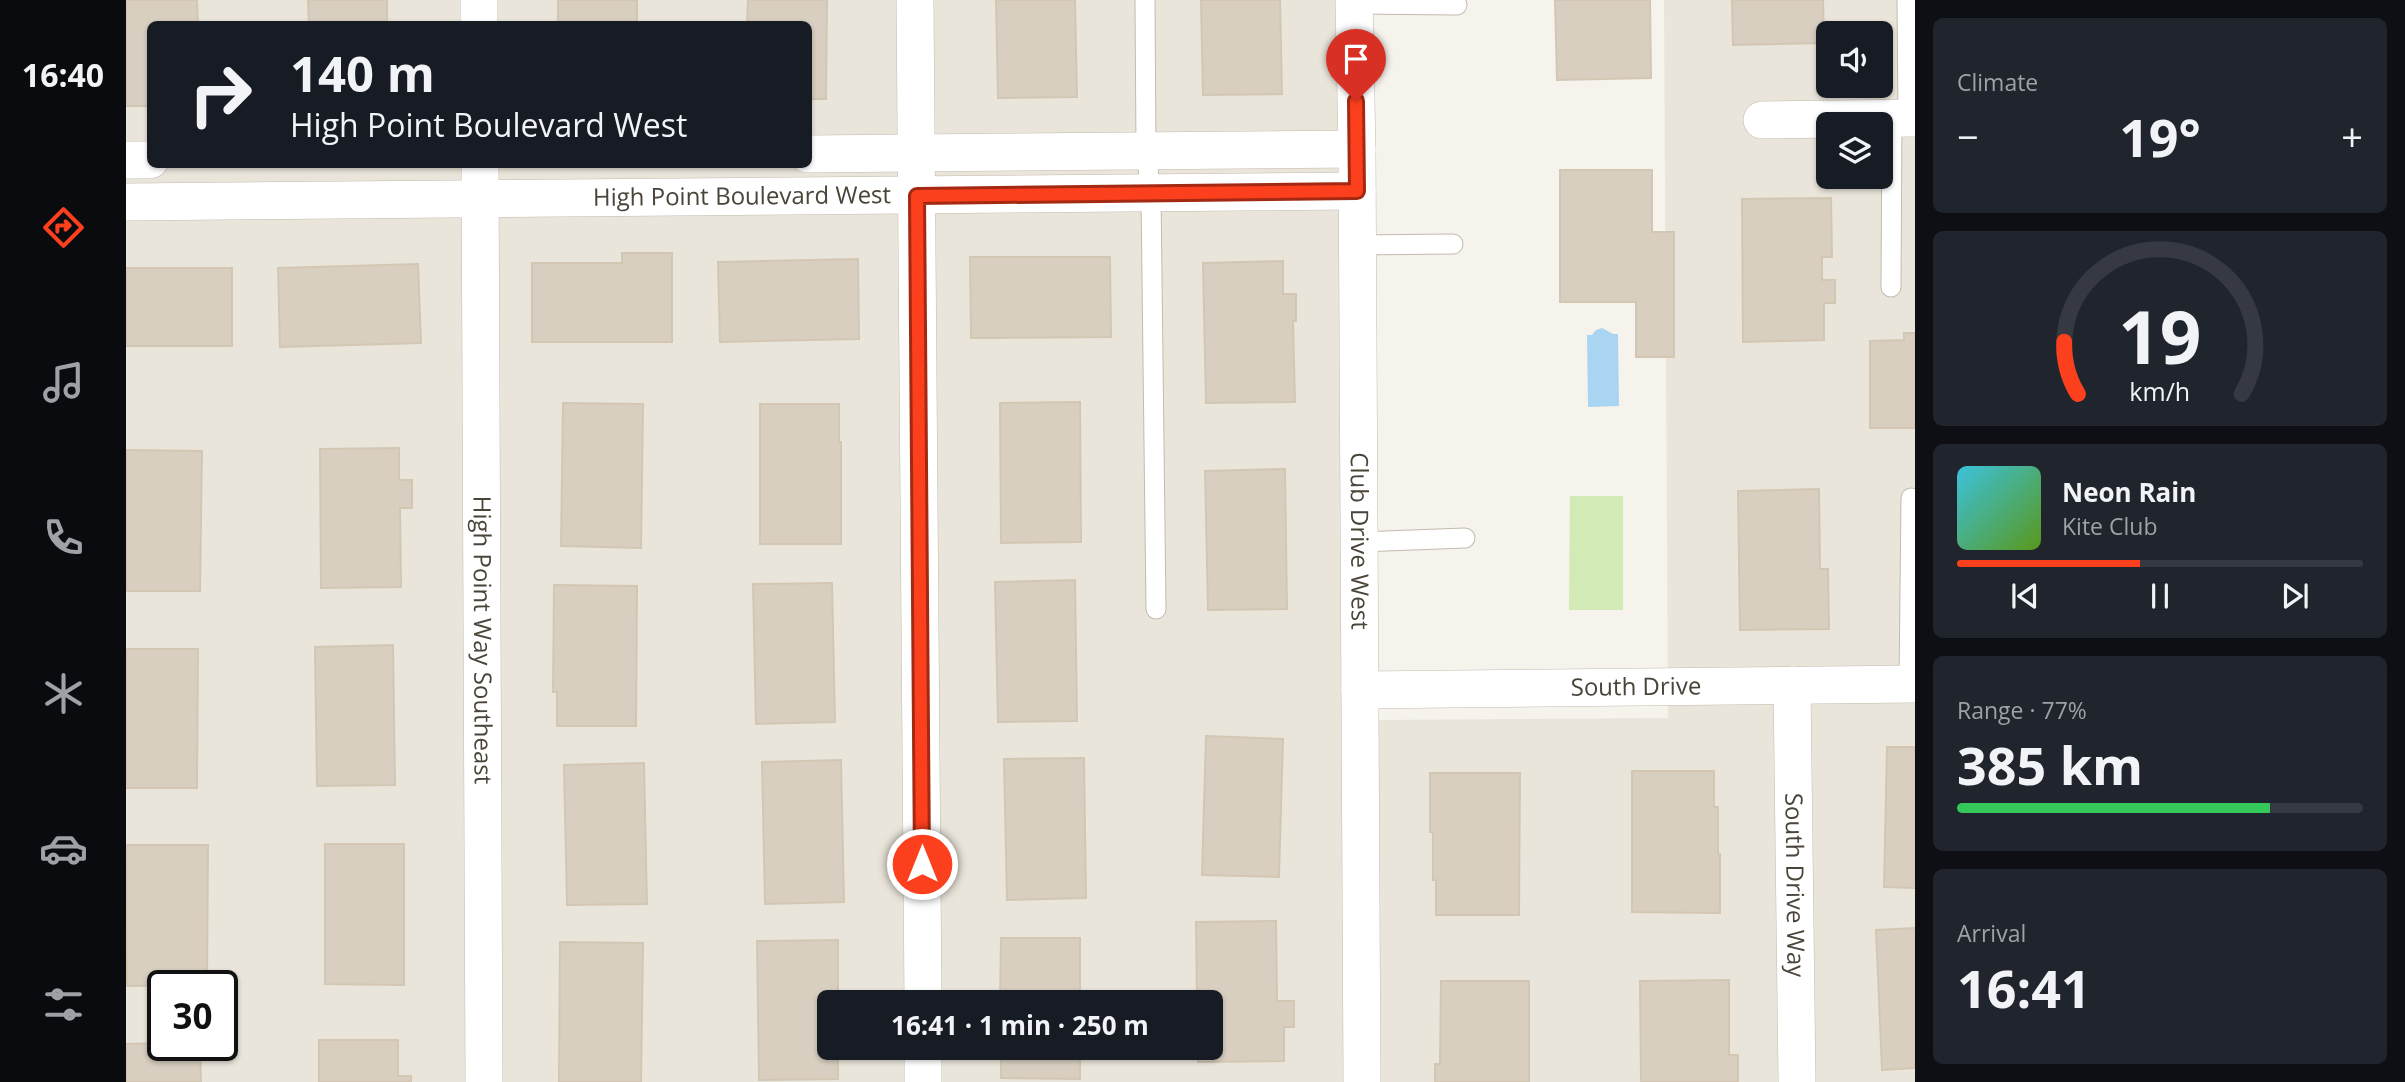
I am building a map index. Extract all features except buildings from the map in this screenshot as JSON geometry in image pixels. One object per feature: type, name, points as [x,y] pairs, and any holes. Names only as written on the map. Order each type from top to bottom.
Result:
[{"type":"street","points":[[479,0],[479,21]]},
{"type":"street","points":[[915,0],[923,990]]},
{"type":"street","name":"Club Drive West","points":[[1354,2],[1362,1082]]},
{"type":"street","points":[[1762,120],[1905,118]]},
{"type":"street","name":"High Point Boulevard West","points":[[812,154],[1357,149]]},
{"type":"street","points":[[126,160],[147,160]]},
{"type":"street","name":"High Point Boulevard West","points":[[126,202],[480,182],[917,196],[1357,191]]},
{"type":"street","name":"High Point Way Southeast","points":[[480,182],[484,1082]]},
{"type":"street","name":"South Drive","points":[[1360,690],[1912,684]]},
{"type":"street","name":"South Drive Way","points":[[1792,685],[1797,1082]]},
{"type":"street","points":[[923,1060],[923,1082]]},
{"type":"lane","points":[[1145,0],[1146,151],[1151,194],[1156,609]]},
{"type":"lane","points":[[1891,287],[1905,118],[1907,0]]},
{"type":"lane","points":[[1354,2],[1457,5]]},
{"type":"lane","points":[[1357,245],[1453,244]]},
{"type":"lane","points":[[1911,498],[1912,684]]},
{"type":"lane","points":[[1359,542],[1465,538]]},
{"type":"shaded area","points":[[126,0],[1344,0],[1351,1082],[126,1082]]},
{"type":"shaded area","points":[[1664,0],[1915,0],[1915,1082],[1374,1082],[1372,720],[1668,718]]},
{"type":"green space","points":[[1570,496],[1623,496],[1623,610],[1569,610]]},
{"type":"water","points":[[1602,328],[1618,334],[1619,406],[1588,407],[1587,335],[1592,335]]},
{"type":"route","points":[[922,864],[917,196],[1357,191],[1356,101]]}]
